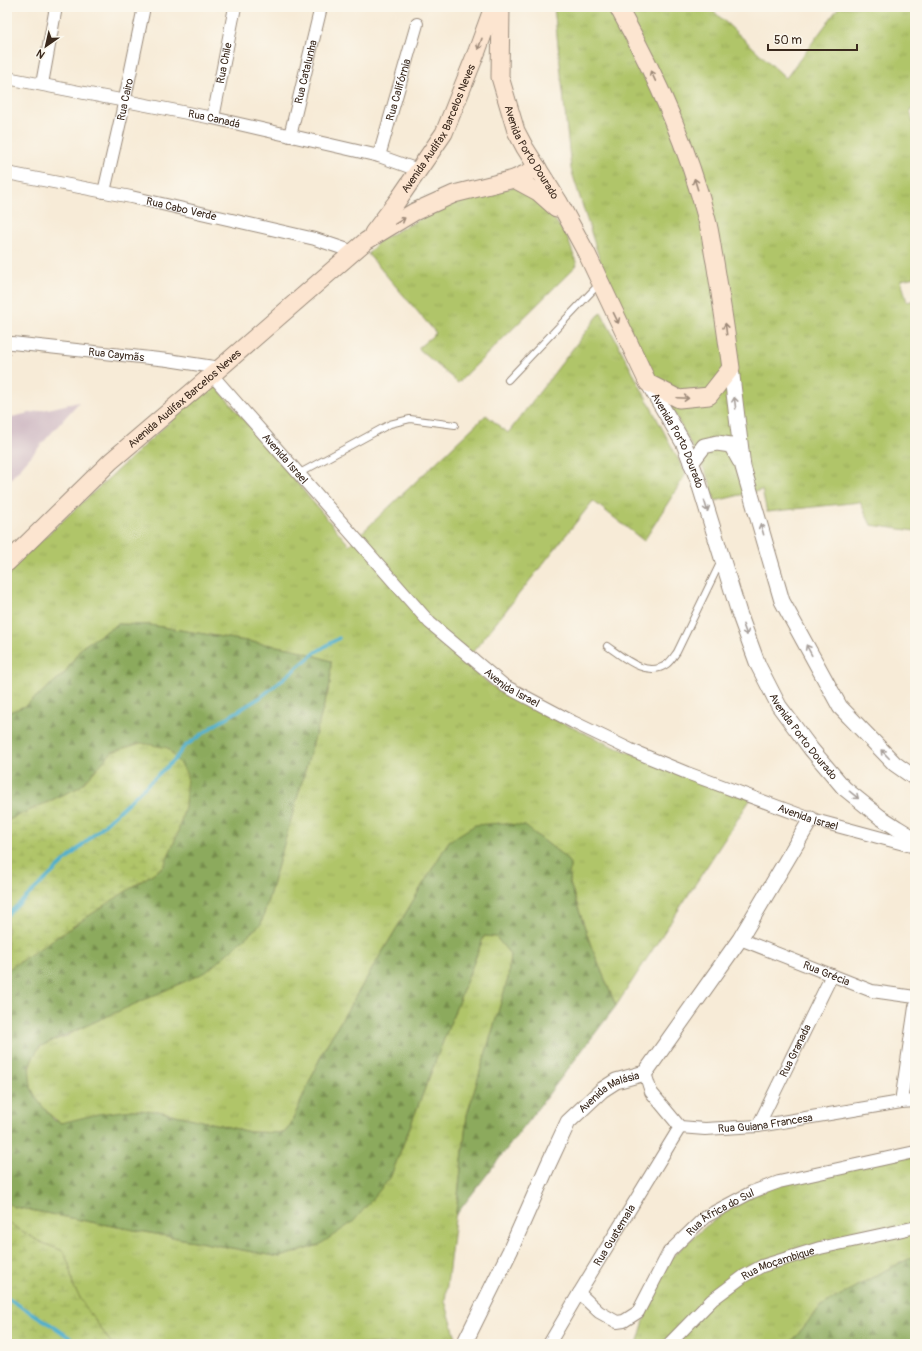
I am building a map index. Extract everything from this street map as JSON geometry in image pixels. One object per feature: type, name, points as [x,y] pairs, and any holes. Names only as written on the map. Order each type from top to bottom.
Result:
[{"type":"main road","name":"Avenida Audifax Barcelos Neves","points":[[360,246],[398,200],[444,133],[493,7]]},
{"type":"main road","name":"Avenida Porto Dourado","points":[[501,7],[500,77],[516,131],[559,202],[587,254],[648,383]]},
{"type":"main road","points":[[618,7],[634,36],[669,112],[695,180],[707,221],[724,312],[730,368],[708,396],[680,399],[648,383]]},
{"type":"main road","name":"Avenida Audifax Barcelos Neves","points":[[7,562],[111,461],[216,372],[360,246],[414,212],[454,194],[514,179],[538,168]]},
{"type":"main road","points":[[514,179],[538,192],[556,208],[587,254]]},
{"type":"street","points":[[42,84],[56,7]]},
{"type":"street","name":"Rua Cairo","points":[[104,192],[125,101],[144,7]]},
{"type":"street","name":"Rua Chile","points":[[213,118],[235,7]]},
{"type":"street","name":"Rua Catalunha","points":[[290,136],[321,7]]},
{"type":"street","name":"Rua Califórnia","points":[[379,156],[417,24]]},
{"type":"street","name":"Rua Canadá","points":[[7,78],[213,118],[379,156],[418,170]]},
{"type":"street","name":"Rua Cabo Verde","points":[[7,173],[104,192],[315,239],[360,246]]},
{"type":"street","name":"Rua Caymãs","points":[[12,343],[168,360],[216,372]]},
{"type":"street","points":[[730,368],[743,468],[782,601],[840,707],[895,764],[915,778]]},
{"type":"street","name":"Avenida Israel","points":[[216,372],[298,474],[430,623],[505,686],[632,750],[687,773],[811,819],[915,846]]},
{"type":"street","name":"Avenida Porto Dourado","points":[[648,383],[684,444],[698,480],[722,558],[758,665],[779,706],[811,749],[844,788],[880,816],[915,839]]},
{"type":"street","points":[[691,463],[704,446],[717,443],[731,445],[743,468]]},
{"type":"street","name":"Avenida Malásia","points":[[464,1344],[510,1251],[568,1122],[602,1090],[616,1081],[645,1073],[740,939],[811,819]]},
{"type":"street","name":"Rua Grécia","points":[[740,939],[872,991],[915,997]]},
{"type":"street","name":"Rua Granada","points":[[758,1126],[832,975]]},
{"type":"street","points":[[901,1102],[915,1007]]},
{"type":"street","points":[[645,1073],[651,1092],[680,1127]]},
{"type":"street","name":"Rua Guiana Francesa","points":[[680,1127],[705,1129],[758,1126],[901,1102],[915,1101]]},
{"type":"street","name":"Rua Guatemala","points":[[550,1344],[579,1293],[680,1127]]},
{"type":"street","name":"Rua África do Sul","points":[[579,1293],[599,1312],[617,1322],[624,1321],[638,1312],[668,1252],[705,1217],[752,1192],[779,1182],[915,1152]]},
{"type":"street","name":"Rua Moçambique","points":[[669,1344],[712,1300],[744,1276],[762,1266],[820,1248],[912,1228]]},
{"type":"lane","points":[[508,380],[600,283]]},
{"type":"lane","points":[[298,474],[390,424],[410,419],[455,425]]},
{"type":"lane","points":[[607,646],[638,666],[653,670],[667,664],[677,652],[722,558]]},
{"type":"shaded area","points":[[79,402],[7,483],[7,418]]},
{"type":"green space","points":[[554,7],[709,7],[786,78],[839,7],[915,7],[915,109],[910,110],[915,132],[915,277],[901,280],[907,302],[915,300],[915,531],[871,525],[860,502],[767,512],[762,490],[715,501],[709,479],[609,289],[571,169]]},
{"type":"green space","points":[[514,187],[543,204],[567,236],[577,265],[458,383],[418,348],[436,333],[368,254],[380,240],[470,195]]},
{"type":"green space","points":[[601,312],[686,474],[644,541],[593,501],[464,663],[501,693],[612,746],[752,797],[616,1006],[591,946],[569,880],[570,864],[565,857],[525,826],[449,841],[324,1049],[290,1126],[284,1133],[250,1132],[158,1111],[132,1110],[61,1123],[39,1103],[33,1093],[30,1083],[29,1072],[31,1061],[41,1046],[67,1036],[261,924],[330,684],[331,661],[294,649],[150,625],[118,624],[82,647],[64,674],[25,706],[7,713],[7,575],[17,563],[191,402],[215,385],[349,545],[486,415],[508,433]]},
{"type":"green space","points":[[118,624],[150,625],[294,649],[331,661],[330,684],[261,924],[206,972],[39,1047],[29,1065],[31,1088],[39,1102],[54,1120],[61,1123],[98,1114],[132,1110],[158,1111],[250,1132],[284,1133],[290,1126],[324,1049],[449,841],[475,825],[501,823],[525,826],[565,857],[570,864],[569,881],[591,946],[616,1006],[456,1215],[467,1115],[508,979],[510,954],[496,937],[484,936],[390,1178],[353,1222],[319,1245],[280,1257],[15,1207],[7,1203],[7,970],[164,866],[177,835],[185,806],[186,774],[168,748],[112,752],[80,787],[7,821],[7,713],[25,706],[64,674],[82,647]]},
{"type":"green space","points":[[141,743],[168,748],[187,774],[185,806],[177,835],[164,866],[7,970],[7,821],[80,787],[112,752]]},
{"type":"green space","points":[[484,936],[496,937],[510,954],[508,979],[467,1115],[445,1301],[457,1341],[456,1344],[112,1344],[86,1308],[73,1286],[69,1264],[63,1251],[40,1242],[7,1222],[7,1203],[15,1207],[280,1257],[319,1245],[390,1178]]},
{"type":"green space","points":[[915,1152],[915,1256],[886,1270],[821,1306],[790,1344],[637,1344],[651,1297],[671,1258],[705,1227],[740,1202],[773,1186]]},
{"type":"green space","points":[[7,1222],[40,1242],[63,1251],[69,1264],[73,1286],[86,1308],[112,1344],[7,1344]]},
{"type":"green space","points":[[915,1256],[915,1344],[790,1344],[821,1306],[886,1270]]},
{"type":"waterway","points":[[7,915],[175,759],[184,747],[215,725],[261,697],[316,652],[339,638]]},
{"type":"waterway","points":[[7,1298],[50,1324],[79,1344]]}]
